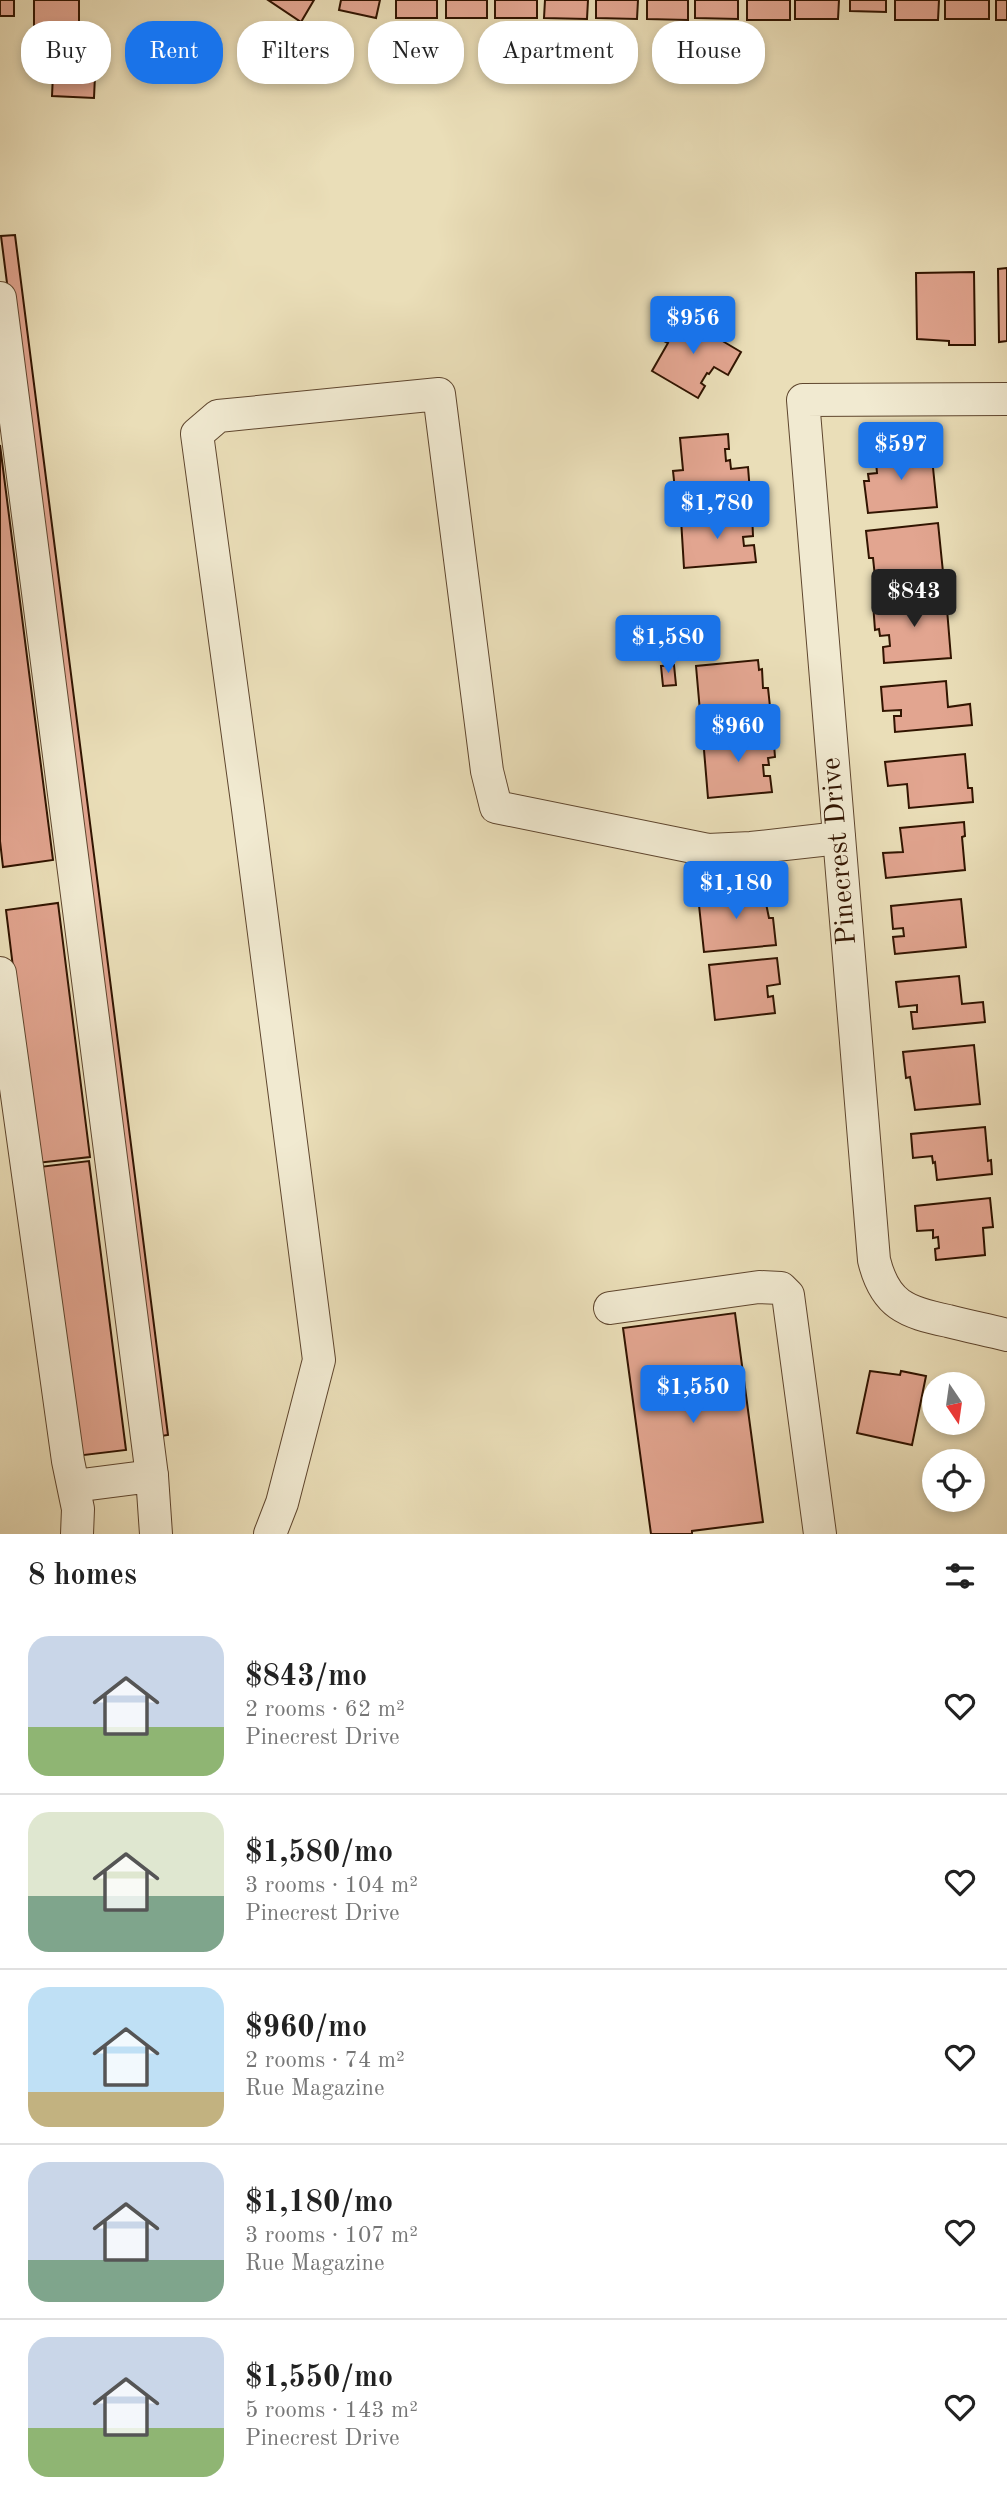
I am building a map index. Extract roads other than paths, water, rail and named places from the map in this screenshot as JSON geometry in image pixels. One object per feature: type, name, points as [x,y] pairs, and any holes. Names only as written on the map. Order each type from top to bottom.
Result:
[{"type":"street","points":[[0,298],[152,1476],[156,1534]]},
{"type":"street","points":[[270,1534],[282,1503],[318,1360],[198,434],[218,416],[439,394],[487,771],[496,807],[708,850],[839,838]]},
{"type":"street","name":"Pinecrest Drive","points":[[1007,399],[803,400],[873,1251],[877,1273],[891,1298],[910,1312],[1007,1335]]},
{"type":"street","points":[[0,973],[68,1461],[78,1509],[77,1534]]},
{"type":"street","points":[[610,1308],[759,1287],[781,1287],[788,1295],[820,1534]]},
{"type":"street","points":[[74,1486],[152,1476]]}]
